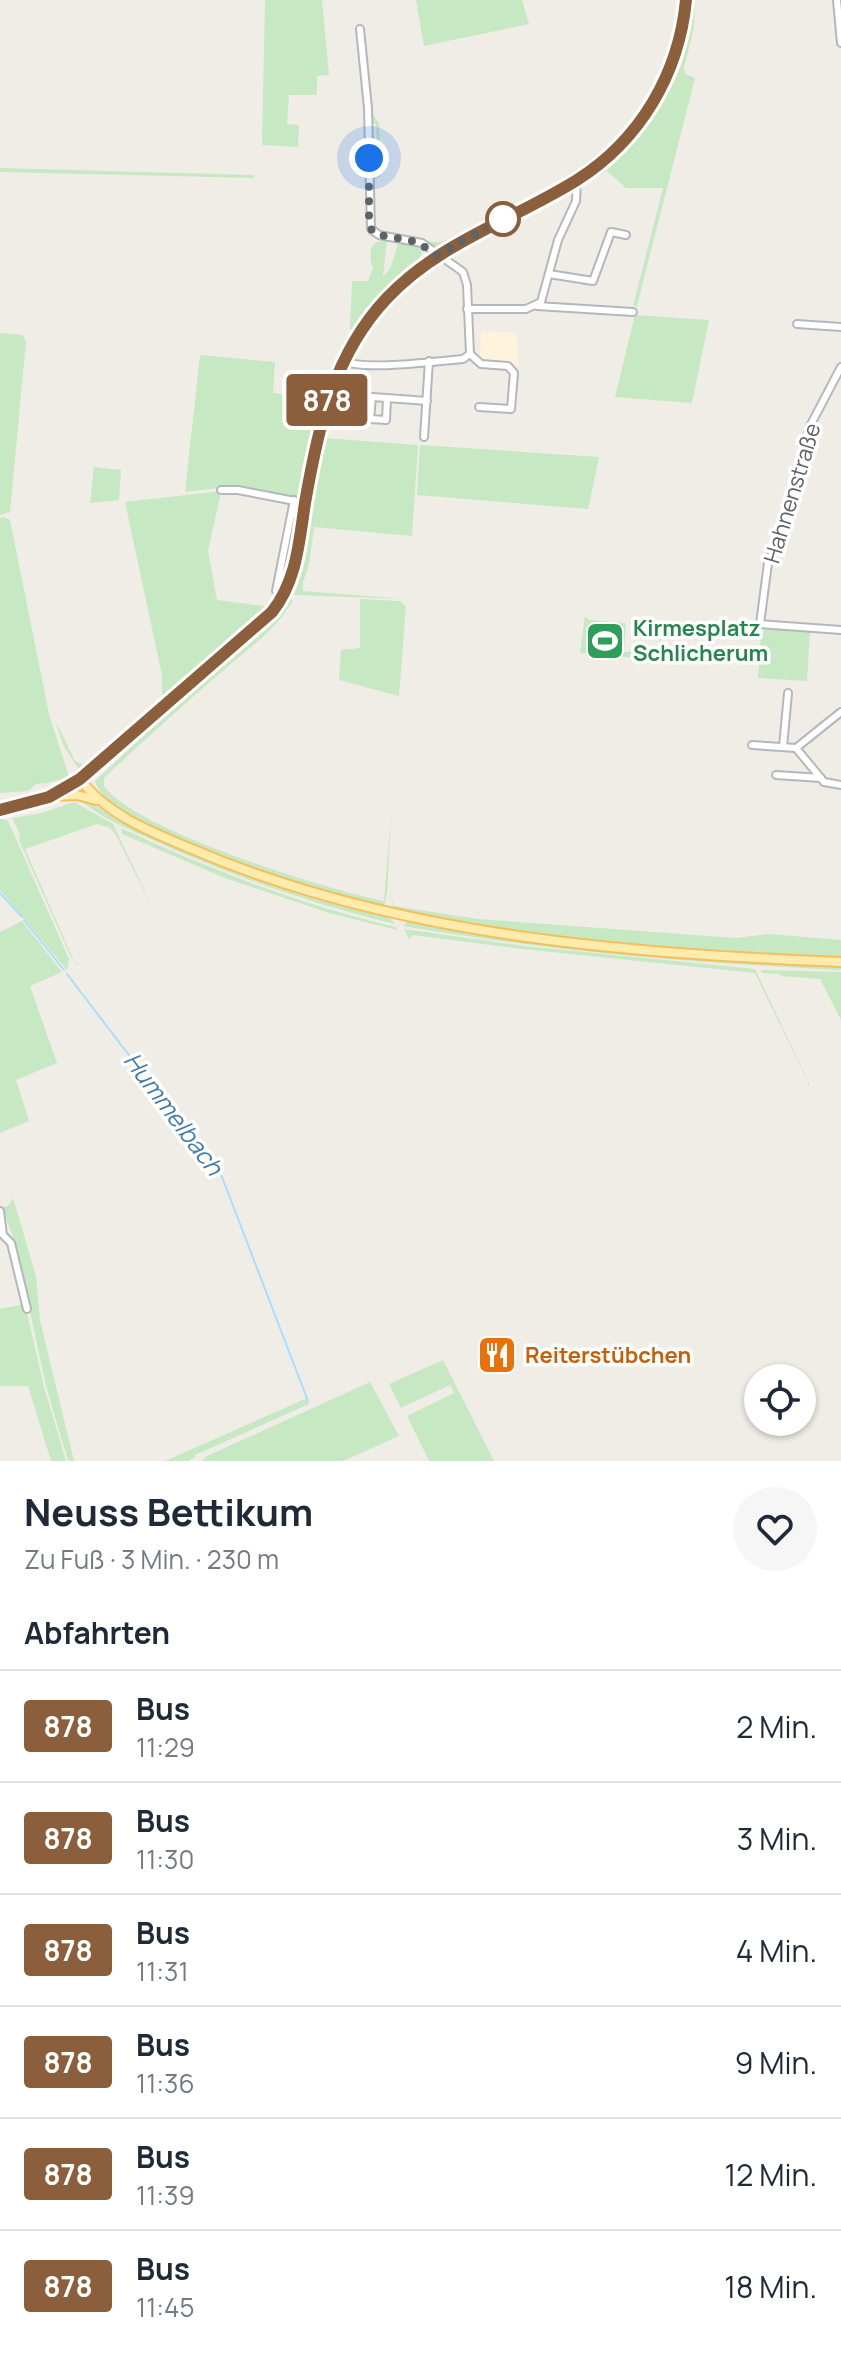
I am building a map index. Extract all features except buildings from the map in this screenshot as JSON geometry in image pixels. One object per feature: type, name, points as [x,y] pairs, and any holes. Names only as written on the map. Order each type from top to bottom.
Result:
[{"type":"main road","points":[[49,797],[80,779],[263,621],[283,596],[294,568],[321,417],[343,361],[382,303],[437,255],[577,180],[616,149],[649,110],[675,56],[686,0]]},
{"type":"main road","points":[[80,779],[98,801]]},
{"type":"main road","points":[[0,810],[49,797],[77,795],[98,801],[163,837],[247,871],[334,899],[414,919],[587,943],[841,962]]},
{"type":"street","points":[[837,0],[841,43]]},
{"type":"street","points":[[360,29],[368,108],[371,229],[379,235],[422,243],[456,265],[464,274],[470,354],[479,363],[511,368],[514,373],[511,409],[479,407]]},
{"type":"street","points":[[537,306],[543,299],[558,240],[576,201],[577,180]]},
{"type":"street","points":[[549,274],[593,281],[611,232],[626,235]]},
{"type":"street","points":[[467,309],[519,310],[537,306],[633,312]]},
{"type":"street","points":[[797,324],[841,327]]},
{"type":"street","points":[[343,361],[356,365],[429,361],[463,359],[470,354]]},
{"type":"street","points":[[424,437],[429,361]]},
{"type":"street","name":"Hahnenstraße","points":[[841,367],[809,428],[784,527],[768,563],[760,624],[841,630]]},
{"type":"street","points":[[387,398],[427,401]]},
{"type":"street","points":[[221,490],[238,490],[305,503]]},
{"type":"street","points":[[283,596],[276,591],[294,500]]},
{"type":"street","points":[[783,747],[788,693]]},
{"type":"street","points":[[752,745],[796,748],[841,712]]},
{"type":"street","points":[[796,748],[827,784],[841,785]]},
{"type":"street","points":[[776,775],[821,778]]},
{"type":"street","points":[[0,1211],[2,1236],[11,1243],[27,1309]]},
{"type":"shaded area","points":[[481,331],[516,333],[519,365],[480,361],[477,355],[480,355]]},
{"type":"green space","points":[[265,0],[322,0],[329,75],[317,76],[317,95],[289,95],[287,124],[299,125],[298,147],[262,145]]},
{"type":"green space","points":[[416,0],[522,0],[529,24],[424,46]]},
{"type":"green space","points":[[681,0],[671,54],[652,96],[628,130],[599,158],[565,182],[440,248],[374,230],[371,174],[378,173],[376,124],[370,124],[364,58],[367,58],[372,113],[379,123],[381,176],[375,180],[375,222],[378,230],[438,242],[472,229],[553,184],[577,169],[619,134],[637,114],[665,66]]},
{"type":"green space","points":[[695,0],[694,28],[684,68],[685,74],[695,78],[637,306],[633,306],[663,188],[626,188],[607,171],[580,188],[644,129],[660,108],[683,60]]},
{"type":"green space","points":[[0,168],[254,175],[254,178],[0,172]]},
{"type":"green space","points":[[387,240],[383,276],[390,269],[398,244],[403,241],[422,249],[421,256],[407,267],[350,330],[352,281],[368,281],[373,268],[372,247],[377,242]]},
{"type":"green space","points":[[635,315],[709,320],[692,403],[615,397]]},
{"type":"green space","points":[[0,333],[22,335],[26,341],[10,512],[0,515]]},
{"type":"green space","points":[[200,355],[275,362],[273,393],[319,398],[328,377],[331,378],[317,415],[301,499],[234,486],[185,492]]},
{"type":"green space","points":[[324,438],[418,445],[412,536],[314,527],[303,591],[405,599],[294,595],[304,559]]},
{"type":"green space","points":[[420,445],[599,457],[588,509],[417,495]]},
{"type":"green space","points":[[94,467],[121,470],[119,500],[90,503]]},
{"type":"green space","points":[[221,491],[208,551],[217,600],[271,607],[88,767],[79,769],[64,747],[55,720],[75,761],[83,765],[162,699],[162,675],[125,502]]},
{"type":"green space","points":[[0,518],[10,520],[49,714],[69,777],[36,784],[28,791],[0,793]]},
{"type":"green space","points":[[291,599],[286,611],[269,631],[104,778],[104,786],[123,803],[191,839],[278,871],[384,901],[392,806],[387,893],[382,907],[317,889],[178,840],[109,800],[95,781],[159,721],[270,626]]},
{"type":"green space","points":[[360,599],[400,601],[406,606],[399,696],[339,680],[341,650],[360,648]]},
{"type":"green space","points":[[585,616],[589,620],[626,623],[624,652],[653,652],[653,648],[659,648],[659,640],[654,639],[652,632],[635,631],[636,622],[655,624],[662,621],[659,660],[580,653]]},
{"type":"green space","points":[[765,629],[810,632],[807,681],[758,678],[761,634]]},
{"type":"green space","points":[[78,798],[194,856],[272,884],[390,918],[395,924],[331,907],[237,875],[119,825]]},
{"type":"green space","points":[[74,802],[113,824],[158,919],[110,828],[97,824],[25,849],[73,959],[76,963],[83,963],[76,964],[71,957],[19,840],[20,834],[12,818],[39,814]]},
{"type":"green space","points":[[0,818],[8,821],[69,959],[67,970],[0,890]]},
{"type":"green space","points":[[121,828],[256,885],[396,927],[397,930],[329,913],[225,878],[122,834]]},
{"type":"green space","points":[[390,893],[394,906],[478,919],[736,938],[768,934],[841,940],[841,958],[672,947],[505,929],[394,910]]},
{"type":"green space","points":[[22,921],[62,972],[30,986],[57,1063],[16,1080],[29,1121],[0,1133],[0,932]]},
{"type":"green space","points":[[408,921],[542,942],[841,966],[841,970],[676,960],[567,949],[403,926]]},
{"type":"green space","points":[[404,929],[525,946],[755,969],[809,1083],[808,1087],[755,973],[413,935],[409,939]]},
{"type":"green space","points":[[761,970],[841,972],[841,1020],[820,979],[781,976],[762,973]]},
{"type":"green space","points":[[13,1198],[36,1276],[40,1320],[74,1461],[68,1461],[46,1386],[15,1242],[2,1207],[8,1206]]},
{"type":"green space","points":[[25,1304],[44,1387],[66,1461],[51,1461],[28,1386],[0,1386],[0,1309]]},
{"type":"green space","points":[[443,1360],[494,1461],[429,1461],[407,1416],[454,1393],[450,1385],[401,1408],[389,1384]]},
{"type":"green space","points":[[370,1382],[399,1436],[343,1461],[203,1461],[205,1457]]},
{"type":"green space","points":[[307,1398],[309,1404],[195,1455],[188,1461],[165,1461]]},
{"type":"waterway","name":"Hummelbach","points":[[0,893],[22,917]]},
{"type":"waterway","name":"Hummelbach","points":[[24,920],[64,970]]},
{"type":"waterway","name":"Hummelbach","points":[[67,974],[222,1177],[308,1401]]},
{"type":"bus line","name":"878","points":[[0,810],[49,797],[80,779],[272,612],[288,587],[294,568],[325,405],[339,369],[358,336],[387,297],[437,255],[577,180],[616,149],[649,110],[665,82],[678,49],[686,0]]},
{"type":"place","name":"Kirmesplatz Schlicherum","points":[[605,641]]},
{"type":"place","name":"Reiterstübchen","points":[[497,1355]]},
{"type":"route","points":[[369,158],[369,220],[375,234],[417,242],[437,255],[503,219]]}]
